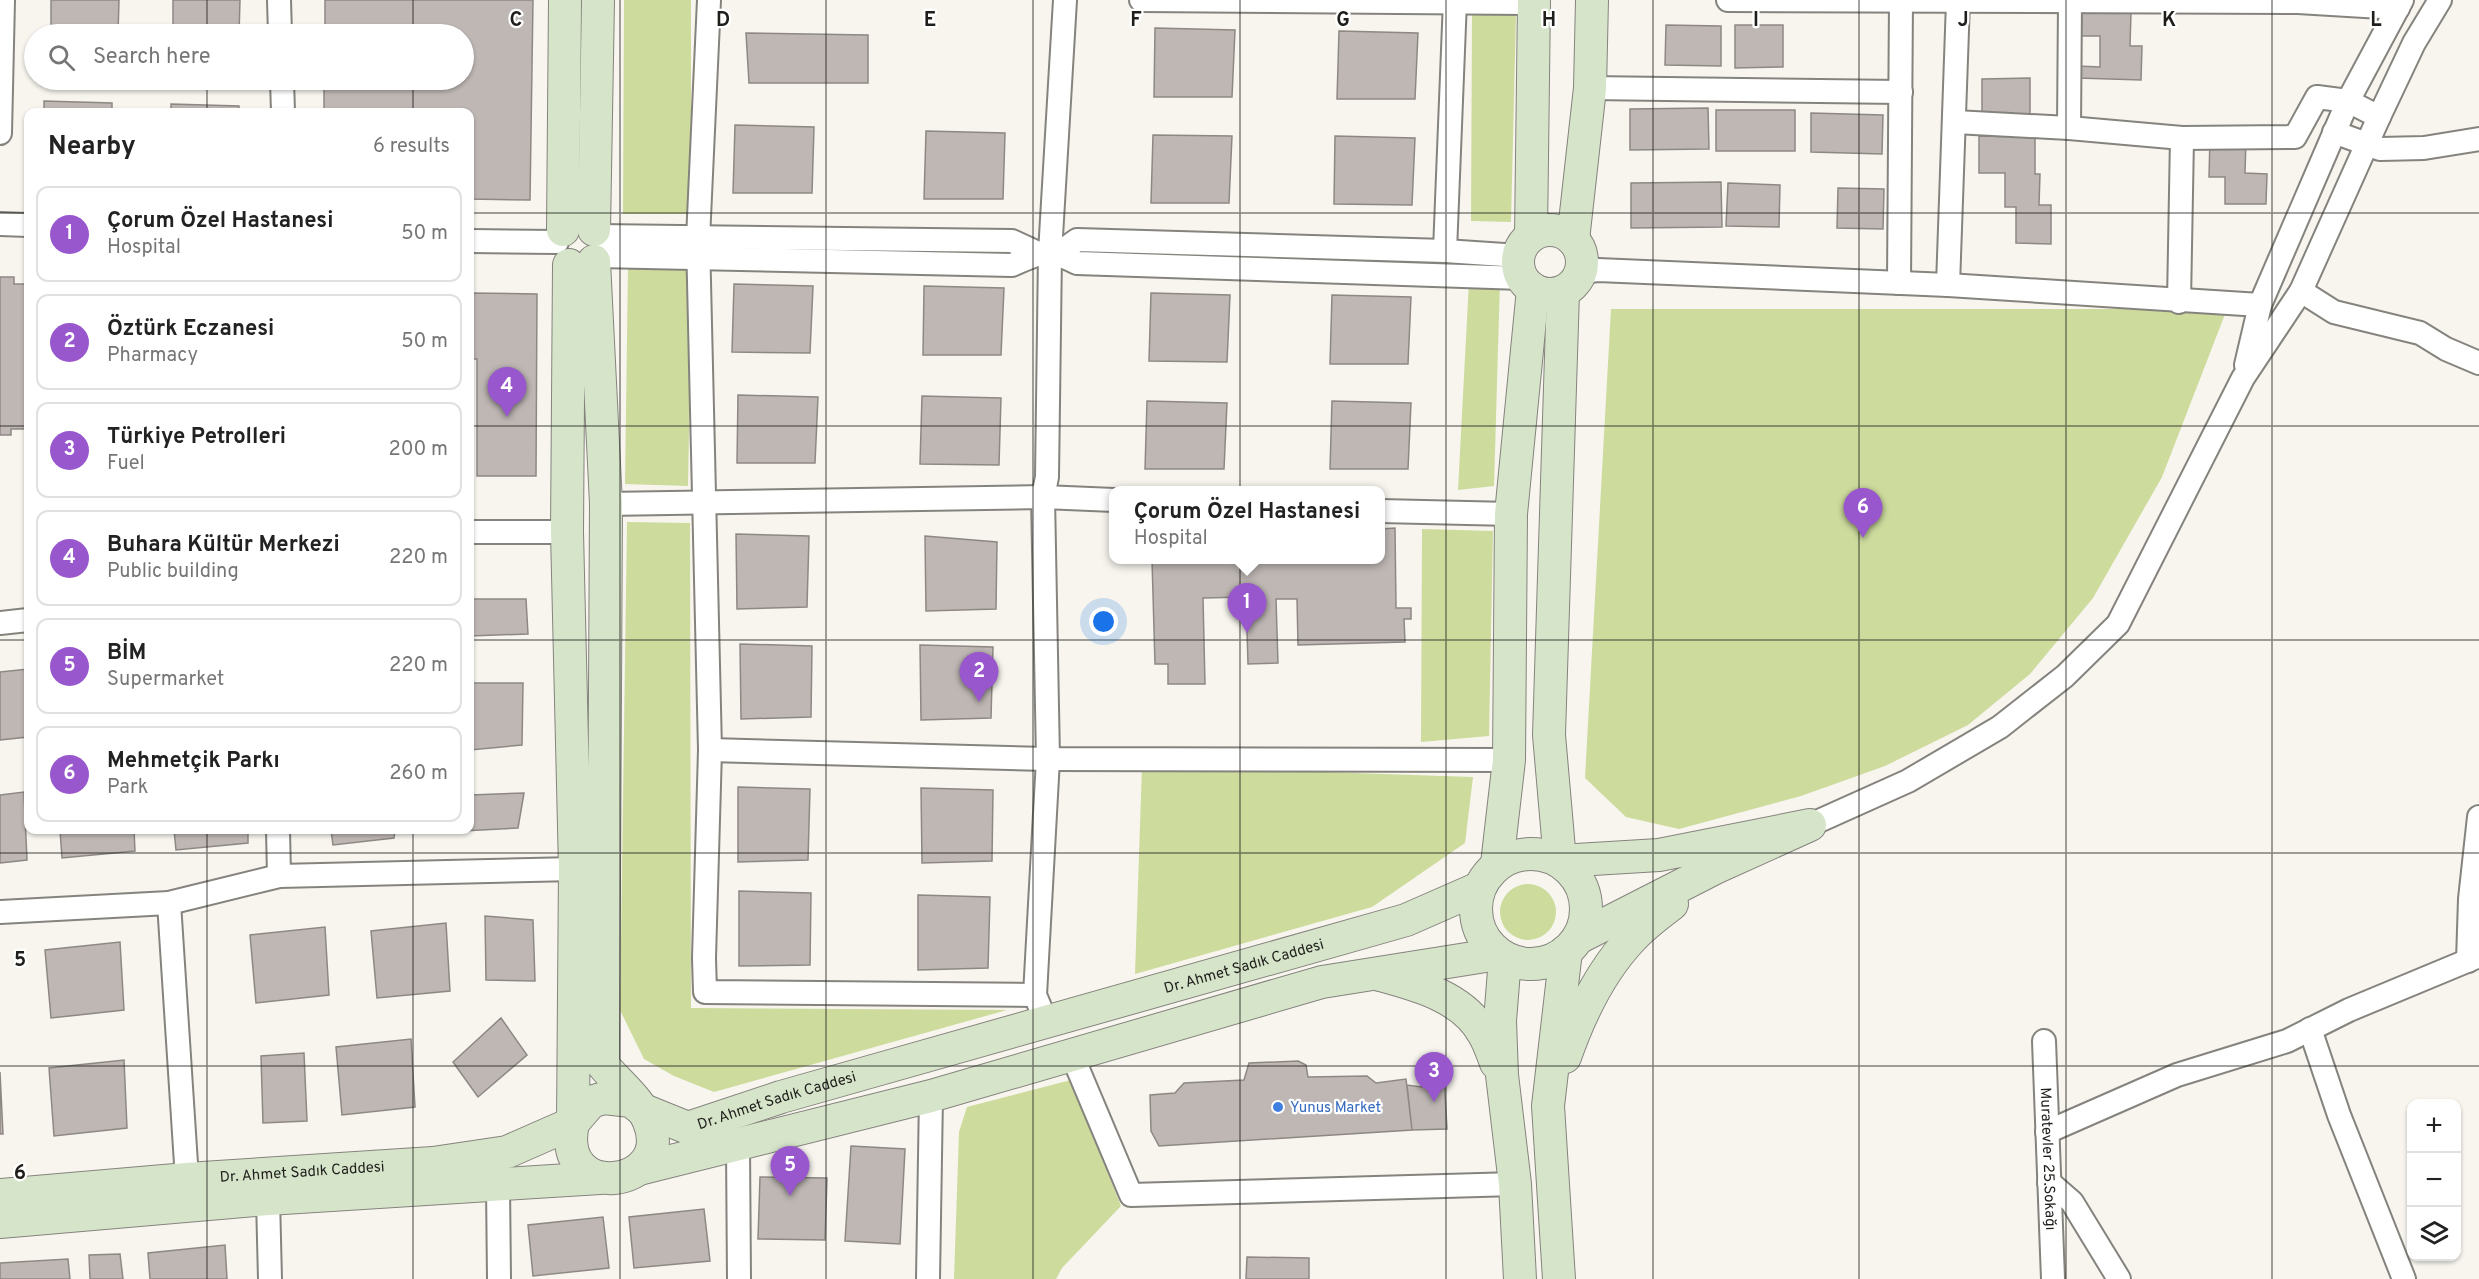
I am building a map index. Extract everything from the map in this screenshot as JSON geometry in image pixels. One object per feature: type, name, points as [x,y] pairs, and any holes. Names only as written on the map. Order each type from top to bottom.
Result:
[{"type":"street","points":[[0,133],[3,0]]},
{"type":"street","points":[[279,0],[280,24]]},
{"type":"street","points":[[565,0],[582,246],[606,504],[603,1065],[649,1120],[652,1140],[647,1159],[639,1169]]},
{"type":"street","points":[[598,0],[567,532],[576,869],[573,1123],[570,1136],[572,1150],[578,1163],[588,1172],[600,1178],[627,1176],[639,1169],[932,1096],[1322,982],[1371,972],[1501,956]]},
{"type":"street","points":[[709,0],[699,248],[710,750],[705,992],[1040,1009],[1048,759],[1043,497],[1047,477],[1049,253],[1065,0]]},
{"type":"street","points":[[1141,0],[1534,1],[1549,735],[1560,861],[1580,882],[1585,896],[1586,910],[1572,945],[1548,1106],[1559,1279]]},
{"type":"street","points":[[474,241],[699,248],[1012,264],[1049,253],[1077,240],[1445,251],[1541,271],[1581,255],[1573,240],[1590,88],[1592,0]]},
{"type":"street","points":[[1728,0],[2298,1],[2400,4],[2348,100],[2260,305],[2243,378]]},
{"type":"street","points":[[1573,240],[1553,231],[1541,271],[1511,514],[1509,760],[1488,876],[1475,917],[1487,944],[1501,956],[1517,963],[1543,963],[1715,868],[1908,781],[2000,728],[2065,676],[2118,624],[2243,378],[2301,291],[2379,117],[2414,44],[2439,0]]},
{"type":"street","points":[[1899,283],[1901,1]]},
{"type":"street","points":[[1445,251],[1455,2]]},
{"type":"street","points":[[1948,285],[1958,2]]},
{"type":"street","points":[[2069,128],[2070,2]]},
{"type":"street","points":[[1590,88],[1901,92]]},
{"type":"street","points":[[282,90],[283,108]]},
{"type":"street","points":[[1955,122],[2069,128],[2182,138],[2295,137],[2317,97],[2348,100],[2379,117]]},
{"type":"street","points":[[2334,132],[2366,146],[2380,149],[2424,148],[2479,139]]},
{"type":"street","points":[[2179,302],[2182,138]]},
{"type":"street","points":[[0,224],[24,225]]},
{"type":"street","points":[[1049,253],[1077,263],[1598,270],[1948,285],[2179,302],[2260,305]]},
{"type":"street","points":[[2301,291],[2334,312],[2420,333],[2446,349],[2479,363]]},
{"type":"street","points":[[606,504],[1043,497],[1109,500]]},
{"type":"street","points":[[1385,511],[1511,514]]},
{"type":"street","points":[[474,532],[567,532]]},
{"type":"street","points":[[0,623],[24,620]]},
{"type":"street","points":[[710,750],[1048,759],[1509,760]]},
{"type":"street","points":[[2047,1132],[2177,1075],[2287,1041],[2349,1010],[2473,959],[2470,899],[2479,817]]},
{"type":"street","points":[[1488,876],[1512,857],[1528,853],[1544,855],[1560,861],[1659,855],[1810,825]]},
{"type":"street","points":[[278,834],[279,876]]},
{"type":"street","points":[[1548,1106],[1576,1025],[1605,972],[1633,936],[1715,868]]},
{"type":"street","points":[[0,912],[169,903],[279,876],[576,869]]},
{"type":"street","name":"Dr. Ahmet Sadık Caddesi","points":[[0,1195],[187,1179],[433,1163],[507,1152],[573,1123],[591,1102],[604,1098],[631,1101],[641,1109],[688,1128],[1040,1009],[1406,920],[1488,876]]},
{"type":"street","points":[[169,903],[187,1179]]},
{"type":"street","points":[[1501,956],[1502,1075],[1515,1184],[1520,1279]]},
{"type":"street","points":[[1371,972],[1444,996],[1467,1013],[1483,1032],[1502,1075]]},
{"type":"street","points":[[2310,1029],[2339,1115],[2404,1279]]},
{"type":"street","name":"Muratevler 25.Sokağı","points":[[2043,1041],[2052,1279]]},
{"type":"street","points":[[1072,1055],[1131,1195],[1515,1184]]},
{"type":"street","points":[[928,1279],[932,1096]]},
{"type":"street","points":[[738,1146],[739,1279]]},
{"type":"street","name":"Dr. Ahmet Sadık Caddesi","points":[[0,1222],[268,1199],[600,1178]]},
{"type":"street","points":[[2049,1182],[2072,1202],[2119,1279]]},
{"type":"street","points":[[498,1186],[499,1279]]},
{"type":"street","points":[[268,1199],[270,1279]]},
{"type":"green space","points":[[624,0],[691,0],[691,214],[623,214]]},
{"type":"green space","points":[[1516,14],[1511,222],[1471,221],[1472,15]]},
{"type":"green space","points":[[628,267],[692,268],[688,486],[625,484]]},
{"type":"green space","points":[[1469,281],[1500,281],[1494,486],[1458,490]]},
{"type":"green space","points":[[1611,309],[2227,309],[2162,477],[2093,598],[2030,674],[1968,725],[1885,766],[1801,796],[1679,829],[1626,817],[1585,778]]},
{"type":"green space","points":[[627,522],[690,523],[691,1008],[1007,1010],[714,1092],[674,1076],[644,1059],[620,1010]]},
{"type":"green space","points":[[1422,529],[1493,531],[1489,736],[1421,742]]},
{"type":"green space","points":[[1142,766],[1473,777],[1465,843],[1372,907],[1135,974]]},
{"type":"green space","points":[[1528,884],[1539,886],[1548,892],[1554,901],[1556,912],[1554,923],[1548,932],[1539,938],[1528,940],[1517,938],[1508,932],[1502,923],[1500,912],[1502,901],[1508,892],[1517,886]]},
{"type":"green space","points":[[1071,1080],[1121,1206],[1062,1268],[1056,1279],[954,1279],[959,1132],[967,1107]]},
{"type":"building","points":[[51,0],[119,0],[118,24],[51,24]]},
{"type":"building","points":[[173,0],[240,0],[239,24],[173,24]]},
{"type":"building","points":[[325,0],[533,0],[530,200],[474,199],[474,108],[324,108],[324,90],[474,90],[474,24],[325,24]]},
{"type":"building","points":[[2081,11],[2131,12],[2130,46],[2142,46],[2141,80],[2078,78],[2078,66],[2100,67],[2100,36],[2080,36]]},
{"type":"building","points":[[1666,25],[1721,26],[1721,66],[1665,65]]},
{"type":"building","points":[[1735,25],[1783,25],[1783,67],[1735,68]]},
{"type":"building","points":[[1155,28],[1235,30],[1232,97],[1154,97]]},
{"type":"building","points":[[1339,31],[1418,33],[1415,99],[1337,99]]},
{"type":"building","points":[[746,33],[868,35],[868,83],[749,83]]},
{"type":"building","points":[[2030,78],[2030,116],[1982,117],[1982,79]]},
{"type":"building","points":[[44,101],[112,103],[112,108],[44,108]]},
{"type":"building","points":[[171,104],[239,106],[239,108],[171,108]]},
{"type":"building","points":[[1708,108],[1709,149],[1630,150],[1630,109]]},
{"type":"building","points":[[1716,110],[1795,110],[1795,151],[1716,151]]},
{"type":"building","points":[[1811,113],[1883,115],[1882,154],[1811,152]]},
{"type":"building","points":[[735,125],[814,127],[812,193],[733,193]]},
{"type":"building","points":[[926,131],[1005,133],[1003,199],[924,199]]},
{"type":"building","points":[[1153,135],[1232,136],[1229,203],[1151,203]]},
{"type":"building","points":[[1335,136],[1415,138],[1412,205],[1334,204]]},
{"type":"building","points":[[1979,136],[2035,137],[2035,174],[2040,174],[2039,205],[2051,205],[2051,244],[2016,243],[2016,207],[2005,207],[2005,173],[1979,173]]},
{"type":"building","points":[[2210,138],[2246,139],[2245,173],[2267,174],[2266,204],[2225,204],[2225,177],[2209,177]]},
{"type":"building","points":[[1721,182],[1722,227],[1631,228],[1631,183]]},
{"type":"building","points":[[1728,183],[1780,185],[1779,227],[1726,226]]},
{"type":"building","points":[[1838,188],[1884,189],[1883,229],[1837,228]]},
{"type":"building","points":[[0,277],[14,277],[14,284],[24,284],[24,429],[11,429],[11,435],[0,435]]},
{"type":"building","points":[[734,284],[813,286],[810,353],[732,352]]},
{"type":"building","points":[[924,286],[1004,288],[1001,355],[923,355]]},
{"type":"building","points":[[474,293],[537,294],[536,476],[477,476],[477,359],[474,359]]},
{"type":"building","points":[[1151,293],[1230,295],[1227,362],[1149,361]]},
{"type":"building","points":[[1332,295],[1411,297],[1408,364],[1330,364]]},
{"type":"building","points":[[738,395],[818,397],[815,463],[737,463]]},
{"type":"building","points":[[922,396],[1001,398],[999,465],[920,464]]},
{"type":"building","points":[[1147,401],[1227,403],[1224,469],[1145,469]]},
{"type":"building","points":[[1332,401],[1411,403],[1408,469],[1330,469]]},
{"type":"building","points":[[1395,528],[1396,608],[1411,608],[1411,619],[1404,619],[1405,642],[1298,645],[1297,599],[1276,599],[1278,663],[1248,664],[1246,597],[1203,598],[1205,684],[1168,684],[1168,664],[1155,664],[1152,564],[1385,564],[1385,529]]},
{"type":"building","points":[[736,534],[809,536],[807,607],[737,609]]},
{"type":"building","points":[[925,536],[997,542],[996,609],[926,611]]},
{"type":"building","points":[[474,599],[526,599],[528,634],[474,636]]},
{"type":"building","points":[[740,644],[812,646],[811,717],[741,719]]},
{"type":"building","points":[[920,645],[993,647],[991,718],[921,720]]},
{"type":"building","points":[[24,669],[24,737],[0,740],[0,672]]},
{"type":"building","points":[[474,683],[523,683],[522,745],[474,750]]},
{"type":"building","points":[[738,787],[810,789],[808,860],[738,862]]},
{"type":"building","points":[[921,788],[993,790],[992,861],[922,863]]},
{"type":"building","points":[[24,792],[24,834],[26,834],[27,860],[0,863],[0,795]]},
{"type":"building","points":[[524,793],[518,828],[474,830],[474,795]]},
{"type":"building","points":[[60,834],[134,834],[135,851],[62,858]]},
{"type":"building","points":[[174,834],[248,834],[248,843],[176,850]]},
{"type":"building","points":[[332,834],[394,834],[394,838],[333,845]]},
{"type":"building","points":[[739,891],[811,893],[810,965],[739,966]]},
{"type":"building","points":[[918,895],[990,897],[988,968],[918,970]]},
{"type":"building","points":[[485,916],[533,920],[535,981],[486,980]]},
{"type":"building","points":[[446,923],[450,991],[377,998],[371,931]]},
{"type":"building","points":[[325,927],[329,995],[256,1003],[250,935]]},
{"type":"building","points":[[120,942],[124,1010],[51,1018],[45,950]]},
{"type":"building","points":[[501,1018],[527,1055],[478,1097],[453,1062]]},
{"type":"building","points":[[411,1039],[415,1107],[342,1115],[336,1047]]},
{"type":"building","points":[[304,1053],[307,1121],[263,1123],[261,1056]]},
{"type":"building","points":[[124,1060],[127,1128],[54,1136],[49,1068]]},
{"type":"building","points":[[1443,1060],[1447,1129],[1412,1130],[1407,1085],[1422,1087],[1423,1063]]},
{"type":"building","points":[[1298,1061],[1306,1065],[1308,1077],[1367,1076],[1376,1083],[1406,1079],[1412,1130],[1159,1146],[1151,1131],[1150,1095],[1175,1093],[1184,1083],[1244,1080],[1249,1063]]},
{"type":"building","points":[[0,1072],[3,1134],[0,1134]]},
{"type":"building","points":[[851,1146],[905,1149],[900,1244],[845,1241]]},
{"type":"building","points":[[760,1177],[827,1178],[825,1240],[758,1239]]},
{"type":"building","points":[[704,1209],[710,1261],[634,1268],[629,1217]]},
{"type":"building","points":[[603,1217],[609,1268],[533,1276],[528,1225]]},
{"type":"building","points":[[225,1245],[227,1279],[150,1279],[148,1253]]},
{"type":"building","points":[[120,1254],[123,1279],[90,1279],[89,1255]]},
{"type":"building","points":[[1247,1257],[1309,1258],[1309,1279],[1246,1279]]},
{"type":"building","points":[[68,1259],[70,1279],[0,1279],[0,1263]]},
{"type":"place","name":"Buhara Kültür Merkezi","points":[[507,417]]},
{"type":"place","name":"Mehmetçik Parkı","points":[[1863,538]]},
{"type":"place","name":"Çorum Özel Hastanesi","points":[[1247,633]]},
{"type":"place","name":"Öztürk Eczanesi","points":[[979,702]]},
{"type":"place","name":"Türkiye Petrolleri","points":[[1434,1102]]},
{"type":"place","name":"Yunus Market","points":[[1278,1107]]},
{"type":"place","name":"BİM","points":[[790,1196]]}]
